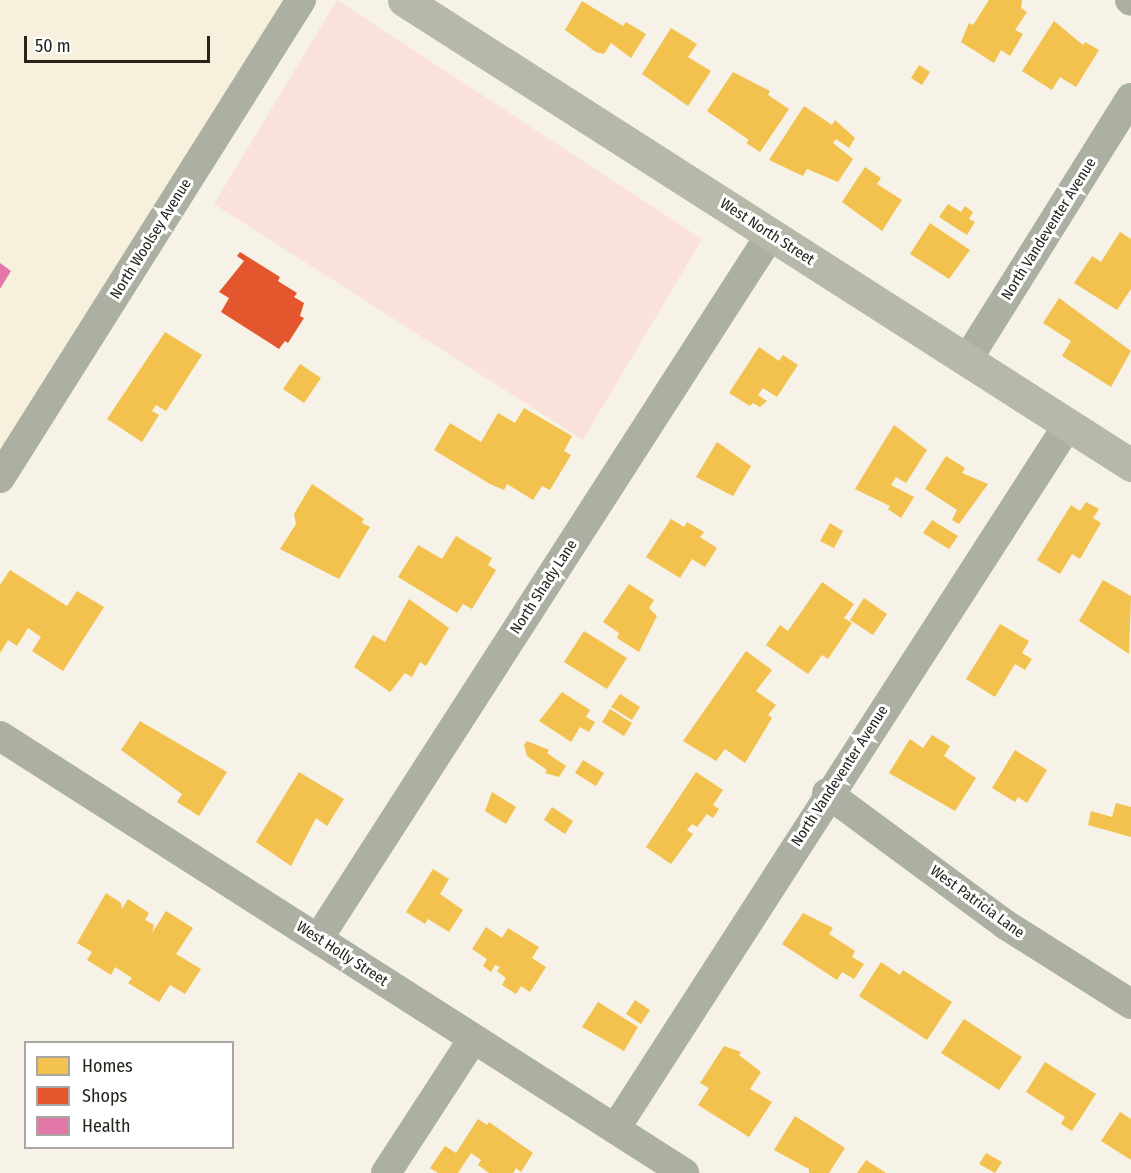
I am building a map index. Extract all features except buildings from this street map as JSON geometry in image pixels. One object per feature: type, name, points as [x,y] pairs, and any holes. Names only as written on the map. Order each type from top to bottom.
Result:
[{"type":"main road","name":"West North Street","points":[[404,0],[1131,465]]},
{"type":"street","name":"North Woolsey Avenue","points":[[0,478],[302,0]]},
{"type":"street","name":"North Vandeventer Avenue","points":[[967,360],[1131,98]]},
{"type":"street","name":"North Shady Lane","points":[[318,939],[771,234]]},
{"type":"street","name":"North Vandeventer Avenue","points":[[615,1129],[828,793],[1068,425]]},
{"type":"street","name":"West Holly Street","points":[[0,736],[684,1173]]},
{"type":"street","name":"West Patricia Lane","points":[[828,793],[1006,925],[1131,1004]]},
{"type":"street","points":[[386,1173],[473,1039]]},
{"type":"shaded area","points":[[0,0],[301,0],[0,478]]},
{"type":"shaded area","points":[[337,0],[702,239],[583,440],[214,204]]}]
